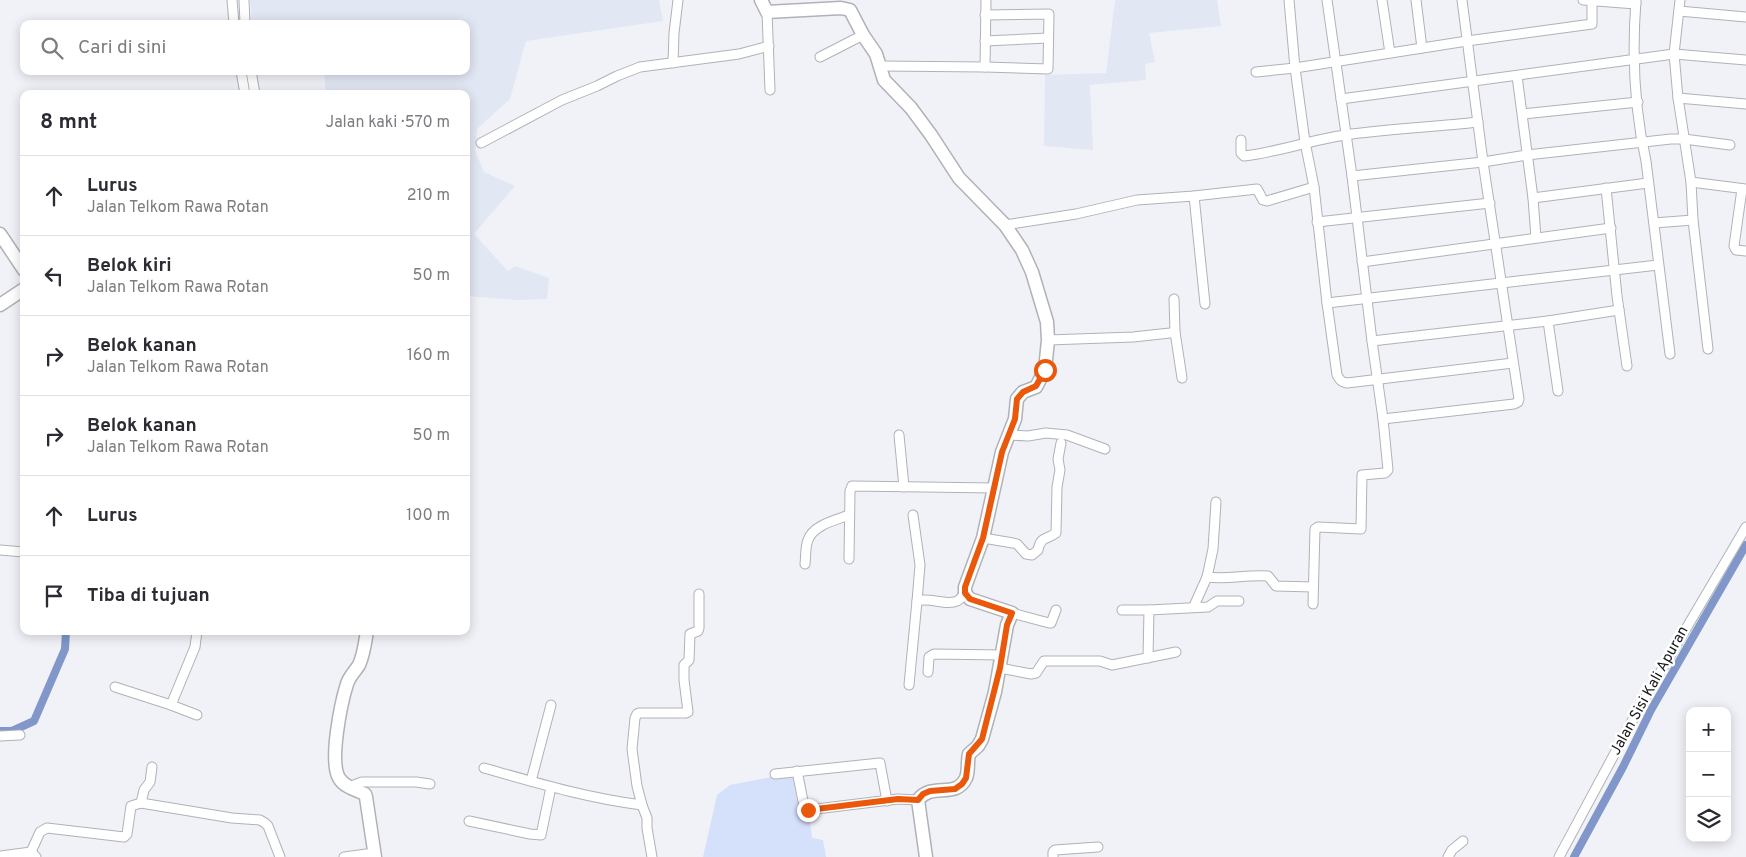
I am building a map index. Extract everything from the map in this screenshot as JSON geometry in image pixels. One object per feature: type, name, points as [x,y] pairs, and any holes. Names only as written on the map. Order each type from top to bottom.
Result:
[{"type":"street","points":[[232,0],[234,20]]},
{"type":"street","points":[[244,0],[245,20]]},
{"type":"street","points":[[674,63],[674,33],[678,0]]},
{"type":"street","points":[[761,0],[767,12],[770,90]]},
{"type":"street","points":[[985,67],[986,0]]},
{"type":"street","points":[[1289,0],[1295,68],[1305,142],[1314,187],[1327,303],[1339,379],[1346,383],[1512,363]]},
{"type":"street","points":[[1313,604],[1315,529],[1318,527],[1361,529],[1362,475],[1385,473],[1388,471],[1358,218],[1327,0]]},
{"type":"street","points":[[1382,0],[1390,53]]},
{"type":"street","points":[[1416,0],[1422,48]]},
{"type":"street","points":[[1383,420],[1518,402],[1483,162],[1462,0]]},
{"type":"street","points":[[1256,72],[1295,68],[1467,41],[1592,24],[1588,0],[1636,2],[1633,60],[1641,142],[1654,223],[1670,354]]},
{"type":"street","points":[[1680,0],[1674,54],[1678,98],[1691,182],[1693,220],[1708,349]]},
{"type":"street","points":[[767,12],[846,8],[850,10],[863,35],[876,54],[884,80],[911,108],[960,178],[1005,225],[1022,250],[1032,272],[1047,322],[1048,340],[1045,370],[1036,386],[1023,392],[1017,399],[1015,419],[1002,452],[983,538],[967,580],[965,593],[957,601],[948,602],[924,599],[917,601]]},
{"type":"street","points":[[1679,11],[1746,18]]},
{"type":"street","points":[[880,66],[1048,69],[1049,14],[985,15]]},
{"type":"street","points":[[820,57],[863,35]]},
{"type":"street","points":[[985,41],[1048,38]]},
{"type":"street","points":[[481,143],[562,100],[640,67],[739,54],[768,46]]},
{"type":"street","points":[[1341,99],[1674,54],[1746,60]]},
{"type":"street","points":[[242,75],[249,90]]},
{"type":"street","points":[[249,90],[251,75]]},
{"type":"street","points":[[1517,76],[1523,114],[1536,238]]},
{"type":"street","points":[[1678,98],[1746,104]]},
{"type":"street","points":[[1523,114],[1638,102]]},
{"type":"street","points":[[1241,140],[1241,153],[1244,156],[1264,154],[1305,142],[1346,135],[1478,122]]},
{"type":"street","points":[[1352,176],[1641,142],[1684,139],[1730,144]]},
{"type":"street","points":[[1691,182],[1744,189],[1734,246],[1736,250],[1746,251]]},
{"type":"street","points":[[1532,198],[1648,183]]},
{"type":"street","points":[[1005,225],[1076,214],[1137,200],[1257,189],[1263,200],[1267,201],[1314,187]]},
{"type":"street","points":[[1606,188],[1614,269],[1627,366]]},
{"type":"street","points":[[1194,196],[1205,304]]},
{"type":"street","points":[[1317,222],[1490,204]]},
{"type":"street","points":[[1654,223],[1693,220]]},
{"type":"street","points":[[1362,262],[1611,228]]},
{"type":"street","points":[[0,234],[20,264]]},
{"type":"street","points":[[1327,303],[1658,265]]},
{"type":"street","points":[[0,305],[20,292]]},
{"type":"street","points":[[1174,299],[1175,332],[1182,378]]},
{"type":"street","points":[[1372,341],[1548,321],[1619,310]]},
{"type":"street","points":[[1548,321],[1558,391]]},
{"type":"street","points":[[1048,340],[1133,337],[1175,332]]},
{"type":"street","points":[[1009,435],[1028,436],[1046,433],[1067,435],[1105,449]]},
{"type":"street","points":[[899,435],[904,487]]},
{"type":"street","points":[[983,538],[1013,542],[1026,554],[1032,555],[1038,550],[1042,540],[1056,533],[1057,487],[1060,470],[1058,459],[1061,443]]},
{"type":"street","points":[[849,559],[850,489],[852,486],[994,488]]},
{"type":"street","points":[[1194,606],[1207,577],[1213,549],[1216,502]]},
{"type":"street","points":[[805,564],[807,541],[810,534],[818,528],[849,515]]},
{"type":"street","points":[[909,685],[920,565],[913,515]]},
{"type":"street","name":"Jalan Sisi Kali Apuran","points":[[1560,857],[1638,710],[1746,527]]},
{"type":"street","points":[[0,550],[20,552]]},
{"type":"street","points":[[1207,577],[1218,579],[1260,575],[1268,576],[1276,586],[1313,587]]},
{"type":"street","points":[[965,593],[970,599],[1049,623],[1056,610]]},
{"type":"street","points":[[652,857],[647,818],[642,806],[632,749],[635,718],[640,713],[688,712],[684,665],[689,660],[690,634],[698,631],[699,628],[699,594]]},
{"type":"street","points":[[1122,610],[1208,607],[1217,601],[1239,601]]},
{"type":"street","points":[[1148,610],[1148,658]]},
{"type":"street","points":[[926,857],[918,800],[923,794],[930,791],[955,789],[966,778],[969,754],[982,739],[1001,661],[1007,625],[1012,613]]},
{"type":"street","points":[[171,705],[195,647],[196,635]]},
{"type":"street","points":[[344,857],[374,855],[365,794],[351,788],[338,778],[335,758],[335,744],[344,695],[348,682],[362,656],[366,635]]},
{"type":"street","points":[[928,672],[930,657],[934,654],[1001,661],[1031,674],[1036,673],[1044,662],[1100,661],[1112,664],[1176,652]]},
{"type":"street","points":[[115,687],[197,715]]},
{"type":"street","points":[[531,781],[551,705]]},
{"type":"street","points":[[0,736],[20,735]]},
{"type":"street","points":[[774,774],[880,763],[887,801]]},
{"type":"street","points":[[141,803],[144,790],[150,782],[152,767]]},
{"type":"street","points":[[484,768],[605,800],[642,806]]},
{"type":"street","points":[[797,771],[804,806],[808,810],[898,799],[918,800]]},
{"type":"street","points":[[351,788],[362,782],[416,782],[430,784]]},
{"type":"street","points":[[469,821],[541,835],[551,787]]},
{"type":"street","points":[[0,856],[34,855],[37,836],[47,828],[124,837],[127,834],[132,806],[141,803],[265,822],[280,857]]},
{"type":"street","points":[[1448,857],[1452,850],[1463,841]]},
{"type":"street","points":[[1053,857],[1053,852],[1056,850],[1098,847]]},
{"type":"shaded area","points":[[250,0],[659,0],[663,21],[526,41],[510,99],[477,129],[475,151],[484,172],[515,186],[474,234],[508,271],[515,266],[549,278],[547,299],[516,300],[470,296],[470,90],[326,90],[324,75],[470,75],[470,20],[252,20]]},
{"type":"shaded area","points":[[1115,0],[1217,0],[1221,26],[1149,33],[1155,62],[1145,64],[1146,80],[1090,85],[1093,150],[1044,146],[1045,75],[1106,73]]},
{"type":"shaded area","points":[[787,774],[805,779],[812,838],[823,840],[826,857],[703,857],[717,795],[730,785]]},
{"type":"waterway","points":[[1574,857],[1623,767],[1651,710],[1746,545]]},
{"type":"waterway","points":[[0,731],[12,731],[34,721],[65,649],[66,635]]},
{"type":"route","points":[[808,810],[898,799],[918,800],[923,794],[930,791],[955,789],[966,778],[969,754],[978,746],[982,739],[995,692],[1007,625],[1012,613],[970,599],[965,593],[965,587],[983,538],[1002,452],[1015,419],[1017,399],[1023,392],[1036,386],[1045,370]]}]
